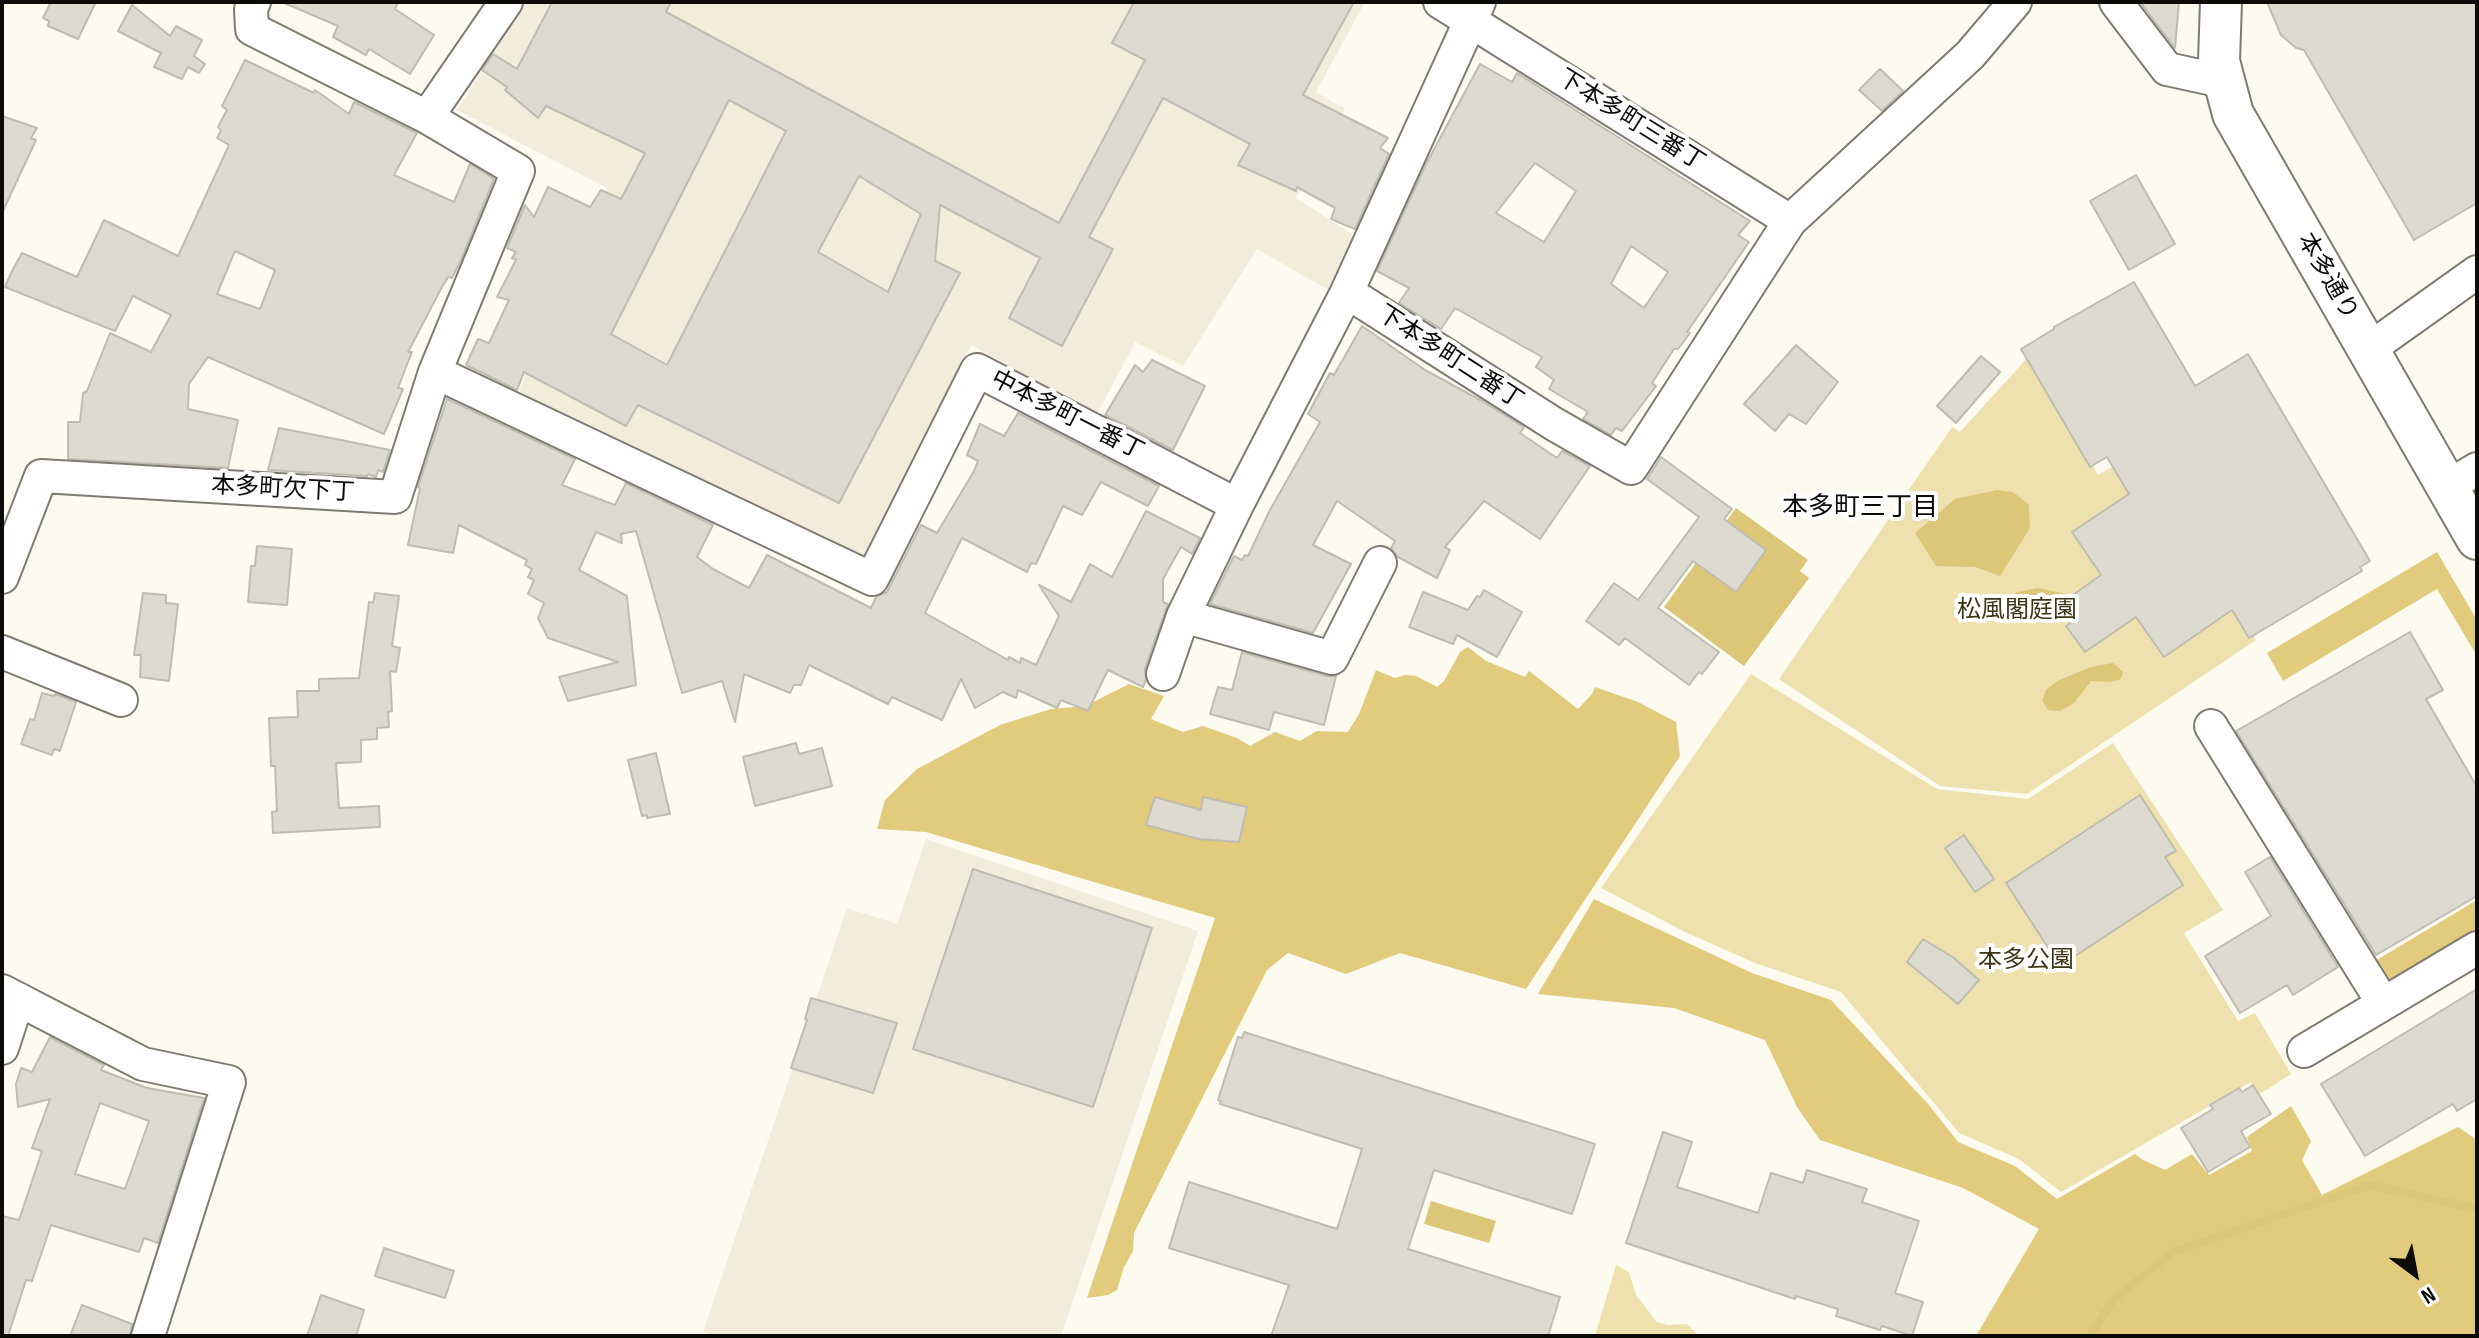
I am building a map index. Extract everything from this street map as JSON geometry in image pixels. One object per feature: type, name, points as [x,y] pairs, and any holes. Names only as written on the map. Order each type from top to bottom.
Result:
[{"type":"street","points":[[427,117],[506,2]]},
{"type":"street","name":"下本多町三番丁","points":[[1440,2],[1475,12],[1790,221]]},
{"type":"street","points":[[1790,221],[1970,55],[2015,2]]},
{"type":"street","points":[[2116,2],[2167,69],[2222,81]]},
{"type":"street","points":[[247,4],[252,29],[427,117],[518,171],[435,372]]},
{"type":"street","name":"本多通り","points":[[2226,8],[2219,61],[2233,114],[2369,349],[2462,478],[2477,539]]},
{"type":"street","points":[[1163,674],[1183,616],[1347,292],[1475,12]]},
{"type":"street","name":"下本多町二番丁","points":[[1347,292],[1554,424],[1631,468],[1790,221]]},
{"type":"street","points":[[2369,349],[2477,272]]},
{"type":"street","name":"中本多町一番丁","points":[[435,372],[872,579],[977,370],[1237,505]]},
{"type":"street","name":"本多町欠下丁","points":[[2,577],[41,476],[395,497],[435,372]]},
{"type":"street","points":[[1183,616],[1332,658],[1380,563]]},
{"type":"street","points":[[2,652],[121,700]]},
{"type":"street","points":[[2211,726],[2383,1003]]},
{"type":"street","points":[[2304,1051],[2477,948]]},
{"type":"street","points":[[2,1048],[10,995],[143,1064],[229,1082],[148,1336]]},
{"type":"shaded area","points":[[527,2],[1365,2],[1316,92],[1345,109],[1296,198],[1362,241],[1335,294],[1257,249],[1183,366],[1135,342],[1097,414],[971,345],[864,557],[661,469],[517,395],[607,188],[457,110]]},
{"type":"shaded area","points":[[1997,490],[2013,492],[2029,505],[2030,528],[2000,576],[1975,567],[1936,566],[1915,533],[1955,499]]},
{"type":"shaded area","points":[[1736,508],[1808,560],[1800,571],[1809,578],[1744,666],[1664,607]]},
{"type":"shaded area","points":[[2437,552],[2477,620],[2477,656],[2437,589],[2283,681],[2267,653]]},
{"type":"shaded area","points":[[2037,588],[2068,594],[2058,601],[2061,608],[2035,603],[2015,614],[2004,612],[2002,605],[2017,592]]},
{"type":"shaded area","points":[[1468,647],[1486,661],[1525,677],[1529,671],[1578,709],[1595,687],[1638,702],[1676,722],[1680,756],[1526,989],[1400,953],[1346,974],[1288,953],[1267,970],[1134,1233],[1133,1251],[1117,1290],[1108,1295],[1087,1298],[1215,918],[926,832],[877,829],[885,800],[917,769],[1000,725],[1051,709],[1085,706],[1129,684],[1164,696],[1151,719],[1183,732],[1203,726],[1250,746],[1275,732],[1300,741],[1317,731],[1348,732],[1359,714],[1376,670],[1395,678],[1416,676],[1437,687],[1444,681],[1460,652]]},
{"type":"shaded area","points":[[2113,663],[2123,672],[2121,679],[2091,681],[2074,703],[2060,711],[2048,710],[2042,701],[2046,690],[2057,681],[2091,667]]},
{"type":"shaded area","points":[[926,839],[1198,931],[1061,1336],[716,1336],[703,1332],[847,908],[897,924]]},
{"type":"shaded area","points":[[1594,899],[1752,973],[1831,1000],[1929,1105],[1958,1142],[2015,1166],[2057,1199],[2135,1154],[2165,1170],[2192,1154],[2209,1175],[2252,1151],[2247,1137],[2291,1106],[2311,1141],[2302,1160],[2322,1195],[2458,1127],[2477,1140],[2477,1336],[1976,1336],[2039,1229],[1963,1188],[1820,1140],[1797,1107],[1765,1040],[1674,1008],[1538,994]]},
{"type":"shaded area","points":[[2477,900],[2477,938],[2391,989],[2375,961]]},
{"type":"shaded area","points":[[1431,1201],[1496,1221],[1489,1243],[1424,1224]]},
{"type":"green space","name":"松風閣庭園","points":[[2029,356],[2098,475],[2137,453],[2256,640],[2027,794],[1940,786],[1779,679],[1952,427],[1960,432]]},
{"type":"green space","name":"本多公園","points":[[1751,674],[1937,789],[2028,799],[2113,743],[2223,910],[2184,933],[2238,1021],[2255,1013],[2291,1074],[2260,1094],[2251,1082],[2061,1192],[2019,1159],[1959,1133],[1841,992],[1755,963],[1685,932],[1601,888]]},
{"type":"green space","points":[[1616,1265],[1629,1272],[1636,1295],[1657,1322],[1687,1324],[1699,1336],[1595,1336]]},
{"type":"building","points":[[51,2],[96,2],[78,39],[48,26],[49,21],[43,18]]},
{"type":"building","points":[[282,2],[398,2],[395,9],[434,35],[410,74],[369,49],[366,55],[333,37],[338,26]]},
{"type":"building","points":[[552,2],[671,2],[666,12],[1059,223],[1145,60],[1112,43],[1134,2],[1354,2],[1303,95],[1388,138],[1380,148],[1389,154],[1355,229],[1331,219],[1335,208],[1297,187],[1296,191],[1238,165],[1250,144],[1163,98],[1089,237],[1113,249],[1062,346],[1009,318],[1040,258],[940,205],[935,261],[960,273],[839,503],[638,405],[626,426],[524,372],[517,390],[466,365],[478,339],[489,343],[509,300],[497,297],[516,260],[512,258],[516,252],[507,248],[525,205],[534,217],[548,187],[590,207],[601,190],[621,199],[645,153],[546,106],[538,118],[505,90],[507,87],[482,70],[493,54],[517,69]],"holes":[[[729,100],[786,131],[667,365],[611,334]],[[859,176],[921,214],[888,292],[818,252]]]},
{"type":"building","points":[[2140,2],[2179,2],[2175,48]]},
{"type":"building","points":[[2267,2],[2477,2],[2477,203],[2414,240],[2304,50],[2296,48],[2281,35]]},
{"type":"building","points":[[132,5],[170,36],[176,26],[202,40],[194,56],[205,64],[199,73],[188,67],[182,79],[154,67],[161,53],[118,31]]},
{"type":"building","points":[[245,60],[314,93],[315,90],[349,114],[354,102],[417,133],[394,175],[454,202],[470,164],[494,179],[461,260],[452,278],[448,277],[442,287],[408,352],[412,352],[398,388],[403,389],[384,434],[208,357],[189,384],[188,409],[238,420],[228,468],[68,459],[68,422],[80,422],[83,393],[87,391],[110,333],[151,352],[171,315],[133,296],[115,331],[5,287],[22,253],[77,277],[104,220],[178,256],[229,145],[217,138],[221,131],[218,127],[227,110],[222,106]],"holes":[[[235,251],[275,270],[260,309],[217,294]]]},
{"type":"building","points":[[1480,64],[1512,82],[1517,73],[1750,221],[1738,235],[1749,242],[1687,332],[1690,333],[1678,349],[1674,349],[1652,383],[1656,386],[1622,431],[1616,428],[1611,435],[1583,419],[1588,412],[1549,389],[1554,380],[1536,367],[1542,357],[1455,308],[1441,329],[1399,303],[1409,288],[1377,271],[1425,166]],"holes":[[[1535,163],[1576,191],[1544,242],[1496,213]],[[1631,246],[1668,272],[1644,308],[1611,284]]]},
{"type":"building","points":[[1880,69],[1903,91],[1882,111],[1859,90]]},
{"type":"building","points":[[2,116],[37,128],[31,138],[36,140],[2,213]]},
{"type":"building","points":[[2136,175],[2175,244],[2129,270],[2090,201]]},
{"type":"building","points":[[2134,282],[2195,386],[2248,354],[2370,561],[2360,567],[2362,571],[2249,638],[2232,610],[2164,657],[2136,617],[2085,652],[2066,626],[2075,620],[2063,602],[2101,575],[2072,532],[2129,494],[2107,457],[2090,467],[2021,349]]},
{"type":"building","points":[[1362,326],[1425,370],[1524,427],[1520,433],[1557,458],[1562,451],[1590,466],[1540,539],[1484,501],[1445,547],[1450,550],[1437,578],[1398,557],[1391,548],[1395,541],[1337,501],[1313,545],[1351,564],[1313,633],[1210,604],[1234,556],[1242,560],[1245,555],[1248,556],[1320,422],[1308,414],[1330,373],[1334,375]]},
{"type":"building","points":[[1796,345],[1838,382],[1806,424],[1789,414],[1775,431],[1744,404]]},
{"type":"building","points":[[1981,356],[2000,372],[1956,423],[1937,406]]},
{"type":"building","points":[[1152,360],[1205,386],[1173,450],[1105,415],[1135,365],[1143,372]]},
{"type":"building","points":[[447,399],[575,459],[562,485],[615,505],[626,483],[713,525],[697,557],[749,588],[767,555],[871,608],[876,597],[887,592],[921,525],[937,533],[974,471],[978,461],[967,455],[980,424],[1004,436],[1018,413],[1159,486],[1148,506],[1101,482],[1082,515],[1063,506],[1036,564],[1031,563],[1027,572],[962,538],[925,613],[1008,660],[1009,657],[1020,663],[1021,658],[1036,665],[1059,616],[1039,585],[1071,602],[1090,564],[1112,577],[1146,511],[1200,538],[1192,554],[1181,547],[1163,579],[1163,602],[1168,604],[1145,668],[1143,687],[1108,670],[1088,711],[1061,700],[1057,708],[1018,690],[1016,698],[1003,692],[975,708],[961,679],[942,720],[892,697],[888,704],[809,665],[801,685],[794,685],[790,693],[744,674],[735,722],[722,681],[682,693],[636,531],[621,534],[622,543],[596,532],[579,570],[627,596],[636,685],[568,701],[559,677],[618,662],[548,638],[538,618],[544,603],[528,594],[534,580],[528,577],[532,569],[525,565],[527,560],[459,525],[453,553],[408,545],[418,487]]},
{"type":"building","points":[[279,428],[390,450],[383,472],[378,470],[376,477],[368,474],[268,470]]},
{"type":"building","points":[[1661,457],[1732,509],[1724,519],[1766,550],[1736,592],[1693,561],[1658,608],[1719,652],[1689,685],[1625,638],[1619,645],[1586,621],[1614,583],[1638,600],[1699,517],[1647,479]]},
{"type":"building","points":[[257,546],[292,549],[287,605],[248,602],[251,566],[255,566]]},
{"type":"building","points":[[1484,590],[1522,612],[1497,657],[1457,635],[1453,644],[1409,627],[1423,592],[1468,610]]},
{"type":"building","points":[[143,593],[166,595],[166,603],[178,604],[169,681],[140,677],[141,655],[134,655]]},
{"type":"building","points":[[375,593],[399,596],[392,646],[400,648],[396,672],[390,671],[392,711],[388,712],[389,727],[377,728],[377,739],[361,740],[361,762],[336,763],[339,808],[379,806],[380,827],[273,833],[272,812],[277,811],[269,718],[298,717],[297,691],[319,691],[319,679],[359,678],[369,602],[373,603]]},
{"type":"building","points":[[2410,632],[2443,690],[2426,699],[2477,787],[2477,896],[2376,955],[2236,731]]},
{"type":"building","points":[[1242,652],[1336,676],[1324,725],[1274,712],[1269,730],[1210,714],[1218,687],[1232,690]]},
{"type":"building","points":[[42,693],[76,702],[60,751],[54,749],[52,755],[21,744],[30,719],[34,720]]},
{"type":"building","points":[[796,743],[799,754],[822,748],[832,786],[755,806],[743,757]]},
{"type":"building","points":[[656,753],[670,814],[647,818],[647,815],[642,816],[628,760]]},
{"type":"building","points":[[2140,795],[2176,851],[2165,857],[2183,885],[2060,966],[2006,883]]},
{"type":"building","points":[[1155,797],[1201,810],[1203,797],[1247,807],[1239,842],[1199,839],[1146,825]]},
{"type":"building","points":[[1964,835],[1994,879],[1975,892],[1945,848]]},
{"type":"building","points":[[2270,857],[2338,967],[2293,995],[2287,985],[2240,1013],[2205,956],[2271,916],[2245,872]]},
{"type":"building","points":[[973,869],[1152,928],[1093,1107],[913,1049]]},
{"type":"building","points":[[1923,939],[1954,958],[1979,980],[1958,1004],[1907,962]]},
{"type":"building","points":[[2477,989],[2477,1099],[2457,1111],[2453,1104],[2365,1156],[2321,1084]]},
{"type":"building","points":[[811,998],[897,1023],[873,1093],[791,1068]]},
{"type":"building","points":[[1244,1032],[1595,1144],[1572,1214],[1434,1170],[1408,1249],[1560,1297],[1548,1336],[1271,1336],[1289,1285],[1169,1248],[1189,1182],[1337,1229],[1362,1149],[1220,1104],[1218,1100],[1238,1037],[1242,1038]]},
{"type":"building","points":[[50,1037],[104,1065],[101,1070],[147,1088],[204,1098],[158,1243],[144,1238],[139,1252],[51,1225],[32,1281],[26,1280],[8,1336],[2,1336],[2,1216],[19,1220],[42,1151],[32,1148],[50,1099],[18,1107],[16,1084],[21,1068],[32,1072]],"holes":[[[100,1103],[149,1121],[125,1189],[75,1174]]]},
{"type":"building","points":[[2253,1085],[2271,1114],[2241,1131],[2250,1147],[2208,1172],[2181,1128],[2213,1109],[2210,1105],[2239,1088],[2242,1092]]},
{"type":"building","points":[[1663,1132],[1692,1142],[1677,1187],[1758,1213],[1771,1173],[1803,1183],[1807,1170],[1867,1189],[1862,1202],[1919,1221],[1895,1293],[1923,1302],[1912,1336],[1836,1316],[1838,1309],[1796,1296],[1795,1299],[1626,1243]]},
{"type":"building","points":[[384,1248],[454,1271],[445,1298],[375,1276]]},
{"type":"building","points":[[321,1295],[364,1310],[356,1336],[307,1336]]},
{"type":"building","points":[[82,1305],[132,1324],[130,1336],[70,1336]]},
{"type":"waterway","points":[[2090,1336],[2113,1300],[2173,1252],[2370,1185],[2477,1209]]},
{"type":"district","name":"本多町三丁目","points":[[1860,508]]}]
